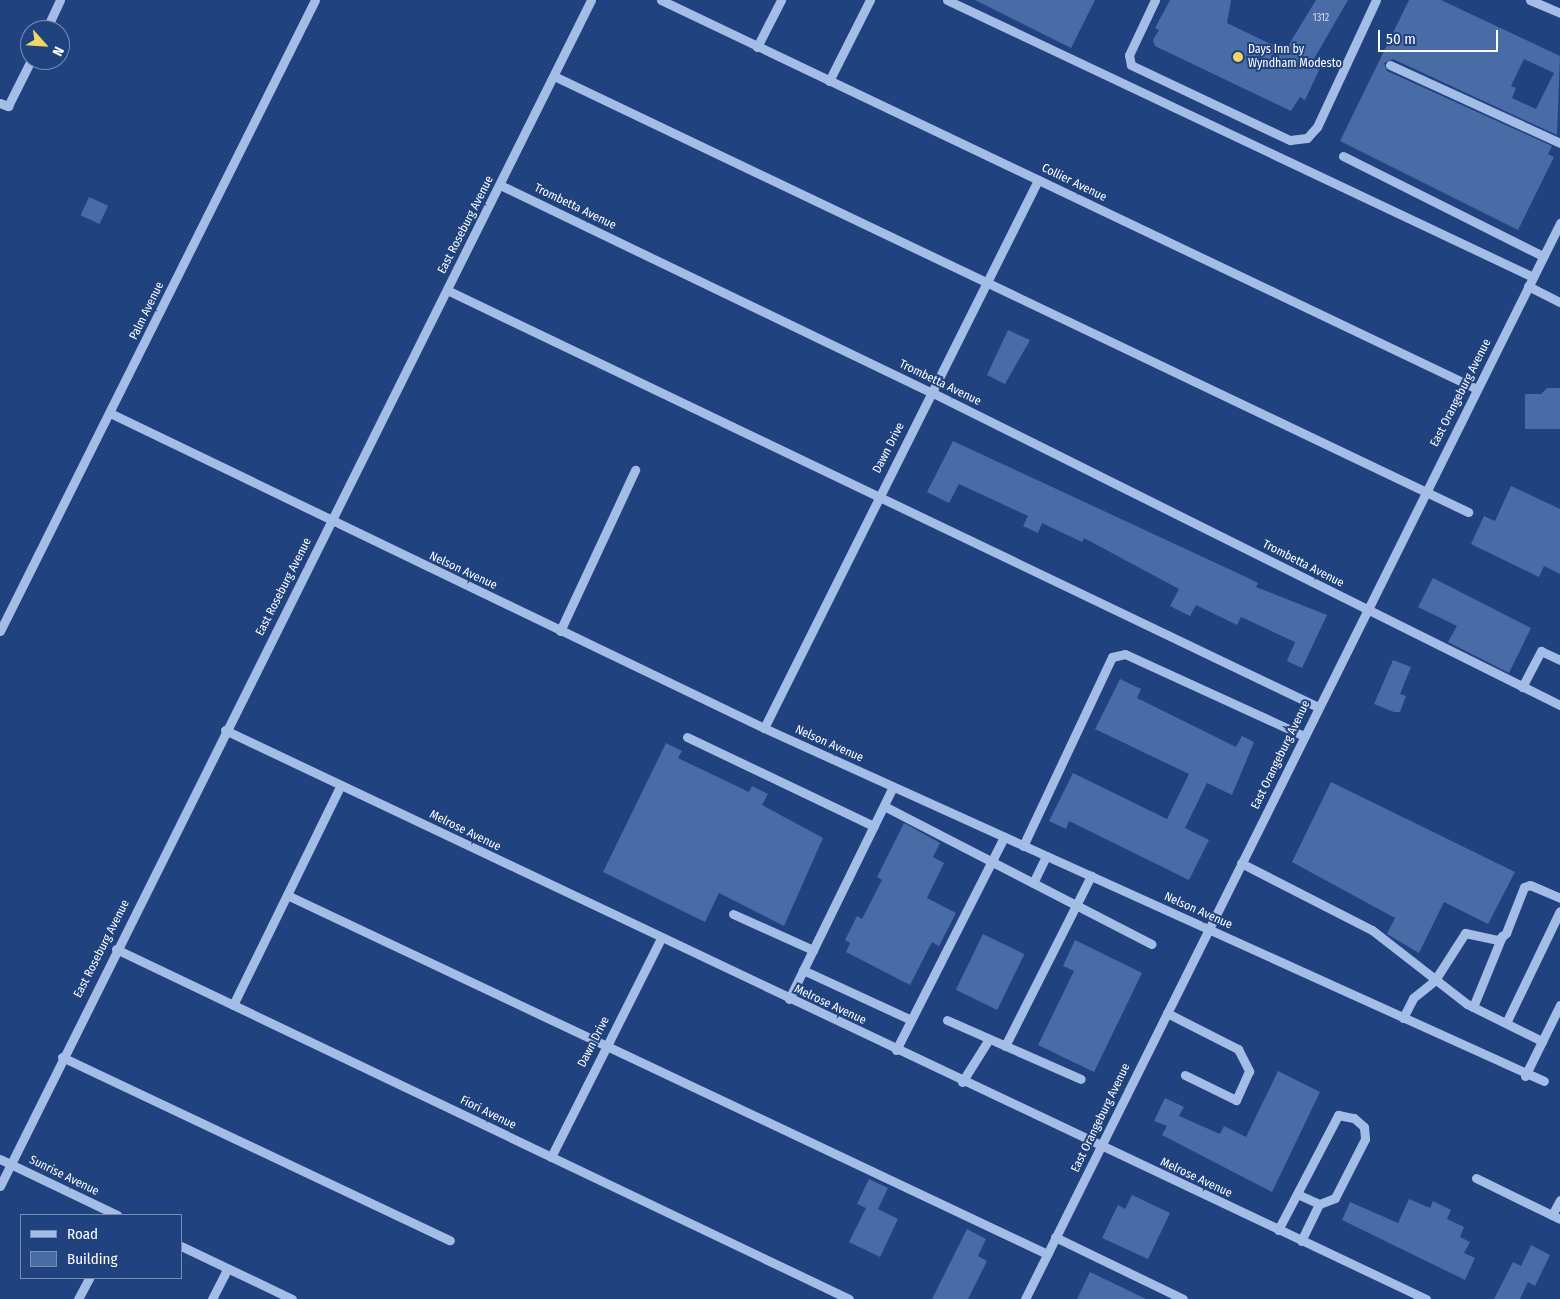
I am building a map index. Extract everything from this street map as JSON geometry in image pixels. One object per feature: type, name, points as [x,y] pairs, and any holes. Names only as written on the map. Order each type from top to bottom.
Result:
[{"type":"street","points":[[51,20],[60,0]]},
{"type":"street","name":"Palm Avenue","points":[[0,631],[315,0]]},
{"type":"street","name":"East Roseburg Avenue","points":[[0,1186],[62,1057],[591,0]]},
{"type":"street","name":"Collier Avenue","points":[[661,0],[1477,389]]},
{"type":"street","points":[[758,46],[781,0]]},
{"type":"street","points":[[829,81],[870,0]]},
{"type":"street","points":[[947,0],[1533,277]]},
{"type":"street","points":[[1156,0],[1129,55],[1131,65],[1290,140],[1307,138],[1317,127],[1376,0]]},
{"type":"street","points":[[1530,0],[1560,13]]},
{"type":"street","points":[[1390,65],[1560,143]]},
{"type":"street","points":[[0,102],[8,106],[26,70]]},
{"type":"street","points":[[554,76],[1468,512]]},
{"type":"street","points":[[1343,156],[1543,256]]},
{"type":"street","name":"Dawn Drive","points":[[764,728],[1038,180]]},
{"type":"street","name":"Trombetta Avenue","points":[[500,185],[931,392],[1560,705]]},
{"type":"street","name":"East Orangeburg Avenue","points":[[1025,1299],[1560,223]]},
{"type":"street","points":[[1528,286],[1560,302]]},
{"type":"street","points":[[447,290],[1318,707]]},
{"type":"street","name":"Nelson Avenue","points":[[110,413],[330,522],[764,728],[1403,1018],[1524,1076],[1544,1081]]},
{"type":"street","points":[[560,631],[635,470]]},
{"type":"street","points":[[1522,687],[1541,650],[1560,660]]},
{"type":"street","points":[[1023,846],[1112,657],[1125,654],[1304,736]]},
{"type":"street","name":"Melrose Avenue","points":[[225,730],[1100,1148],[1426,1299]]},
{"type":"street","points":[[687,738],[874,826]]},
{"type":"street","points":[[233,1005],[341,786]]},
{"type":"street","points":[[789,999],[893,786]]},
{"type":"street","points":[[884,806],[992,860],[1151,944]]},
{"type":"street","points":[[896,1050],[1004,837]]},
{"type":"street","points":[[1033,883],[1046,856]]},
{"type":"street","points":[[1241,863],[1372,930],[1435,980],[1473,1007],[1542,1041]]},
{"type":"street","points":[[1005,1046],[1091,876]]},
{"type":"street","points":[[1473,1007],[1524,887],[1530,885],[1560,898]]},
{"type":"street","points":[[287,896],[607,1045],[1047,1254]]},
{"type":"street","points":[[1506,1024],[1560,911]]},
{"type":"street","points":[[733,914],[813,950]]},
{"type":"street","points":[[1403,1018],[1413,998],[1435,980],[1465,933],[1498,940],[1502,936]]},
{"type":"street","name":"Dawn Drive","points":[[550,1156],[661,938]]},
{"type":"street","name":"Fiori Avenue","points":[[116,949],[849,1299]]},
{"type":"street","points":[[803,970],[911,1020]]},
{"type":"street","points":[[1524,1076],[1560,1005]]},
{"type":"street","points":[[1167,1014],[1238,1049],[1249,1071],[1236,1100],[1185,1075]]},
{"type":"street","points":[[947,1020],[1081,1079]]},
{"type":"street","points":[[962,1082],[989,1039]]},
{"type":"street","points":[[62,1057],[450,1240]]},
{"type":"street","points":[[1278,1230],[1338,1115],[1354,1118],[1364,1127],[1365,1139],[1335,1198],[1319,1204],[1300,1241]]},
{"type":"street","name":"Sunrise Avenue","points":[[0,1159],[115,1214]]},
{"type":"street","points":[[1476,1178],[1556,1217],[1560,1200]]},
{"type":"street","points":[[1297,1194],[1319,1204]]},
{"type":"street","points":[[1056,1237],[1183,1299]]},
{"type":"street","points":[[182,1246],[292,1299]]},
{"type":"street","points":[[212,1299],[228,1269]]},
{"type":"street","points":[[78,1299],[88,1279]]},
{"type":"building","points":[[975,0],[1095,0],[1071,48]]},
{"type":"building","name":"Days Inn by Wyndham Modesto","points":[[1170,0],[1231,0],[1227,23],[1285,51],[1316,0],[1348,0],[1311,64],[1320,68],[1305,100],[1300,97],[1291,111],[1155,46],[1153,40],[1159,30],[1155,28]]},
{"type":"building","points":[[1409,0],[1441,0],[1560,56],[1557,135],[1393,59],[1384,63],[1387,71],[1552,146],[1548,154],[1554,157],[1518,230],[1340,141]],"holes":[[[1524,59],[1554,73],[1536,109],[1512,98],[1516,88],[1511,86]]]},
{"type":"building","points":[[89,197],[108,206],[100,224],[81,215]]},
{"type":"building","points":[[1008,330],[1030,340],[1005,384],[987,375]]},
{"type":"building","points":[[1547,388],[1560,388],[1560,429],[1525,429],[1525,394],[1541,394]]},
{"type":"building","points":[[953,441],[1246,577],[1258,583],[1256,587],[1327,615],[1302,668],[1287,661],[1295,642],[1241,617],[1237,625],[1196,605],[1190,616],[1170,606],[1179,589],[1084,538],[1082,542],[1042,523],[1038,533],[1023,526],[1028,516],[959,484],[949,503],[927,492]]},
{"type":"building","points":[[1511,486],[1560,509],[1560,574],[1544,566],[1539,577],[1471,544],[1484,516],[1495,521]]},
{"type":"building","points":[[1433,578],[1531,628],[1509,673],[1448,642],[1457,626],[1418,607]]},
{"type":"building","points":[[1393,660],[1411,667],[1400,694],[1406,696],[1400,712],[1394,712],[1374,704]]},
{"type":"building","points":[[1120,679],[1141,689],[1137,698],[1236,747],[1242,736],[1254,742],[1232,795],[1207,783],[1185,828],[1209,840],[1189,880],[1069,821],[1066,829],[1049,821],[1073,773],[1167,819],[1189,774],[1095,729]]},
{"type":"building","points":[[666,743],[682,751],[678,758],[749,792],[752,786],[768,794],[762,805],[823,838],[784,926],[719,893],[705,922],[603,872]]},
{"type":"building","points":[[1331,782],[1515,872],[1488,924],[1444,902],[1419,953],[1387,934],[1395,918],[1292,862]]},
{"type":"building","points":[[904,823],[940,843],[933,857],[944,863],[927,898],[956,913],[939,946],[932,942],[910,985],[846,952],[850,943],[845,940],[857,916],[862,919],[882,880],[877,877]]},
{"type":"building","points":[[983,934],[1024,954],[997,1010],[956,990]]},
{"type":"building","points":[[1075,940],[1142,973],[1094,1072],[1038,1045],[1074,971],[1063,966]]},
{"type":"building","points":[[1278,1071],[1320,1092],[1272,1192],[1162,1135],[1167,1126],[1154,1121],[1165,1098],[1184,1107],[1179,1116],[1220,1134],[1224,1126],[1246,1137]]},
{"type":"building","points":[[869,1179],[888,1188],[878,1209],[898,1219],[880,1257],[849,1242],[866,1208],[857,1204]]},
{"type":"building","points":[[1132,1195],[1170,1213],[1148,1259],[1102,1238],[1118,1205],[1125,1209]]},
{"type":"building","points":[[1409,1199],[1430,1208],[1433,1201],[1451,1210],[1447,1219],[1464,1227],[1460,1237],[1470,1242],[1464,1253],[1475,1258],[1465,1280],[1342,1220],[1350,1202],[1398,1223]]},
{"type":"building","points":[[967,1229],[986,1239],[978,1256],[987,1261],[968,1299],[932,1299]]},
{"type":"building","points":[[1531,1245],[1550,1255],[1535,1286],[1528,1282],[1520,1299],[1494,1299],[1513,1262],[1521,1266]]},
{"type":"building","points":[[1090,1272],[1146,1299],[1077,1299]]},
{"type":"place","name":"Days Inn by Wyndham Modesto","points":[[1238,57]]}]
